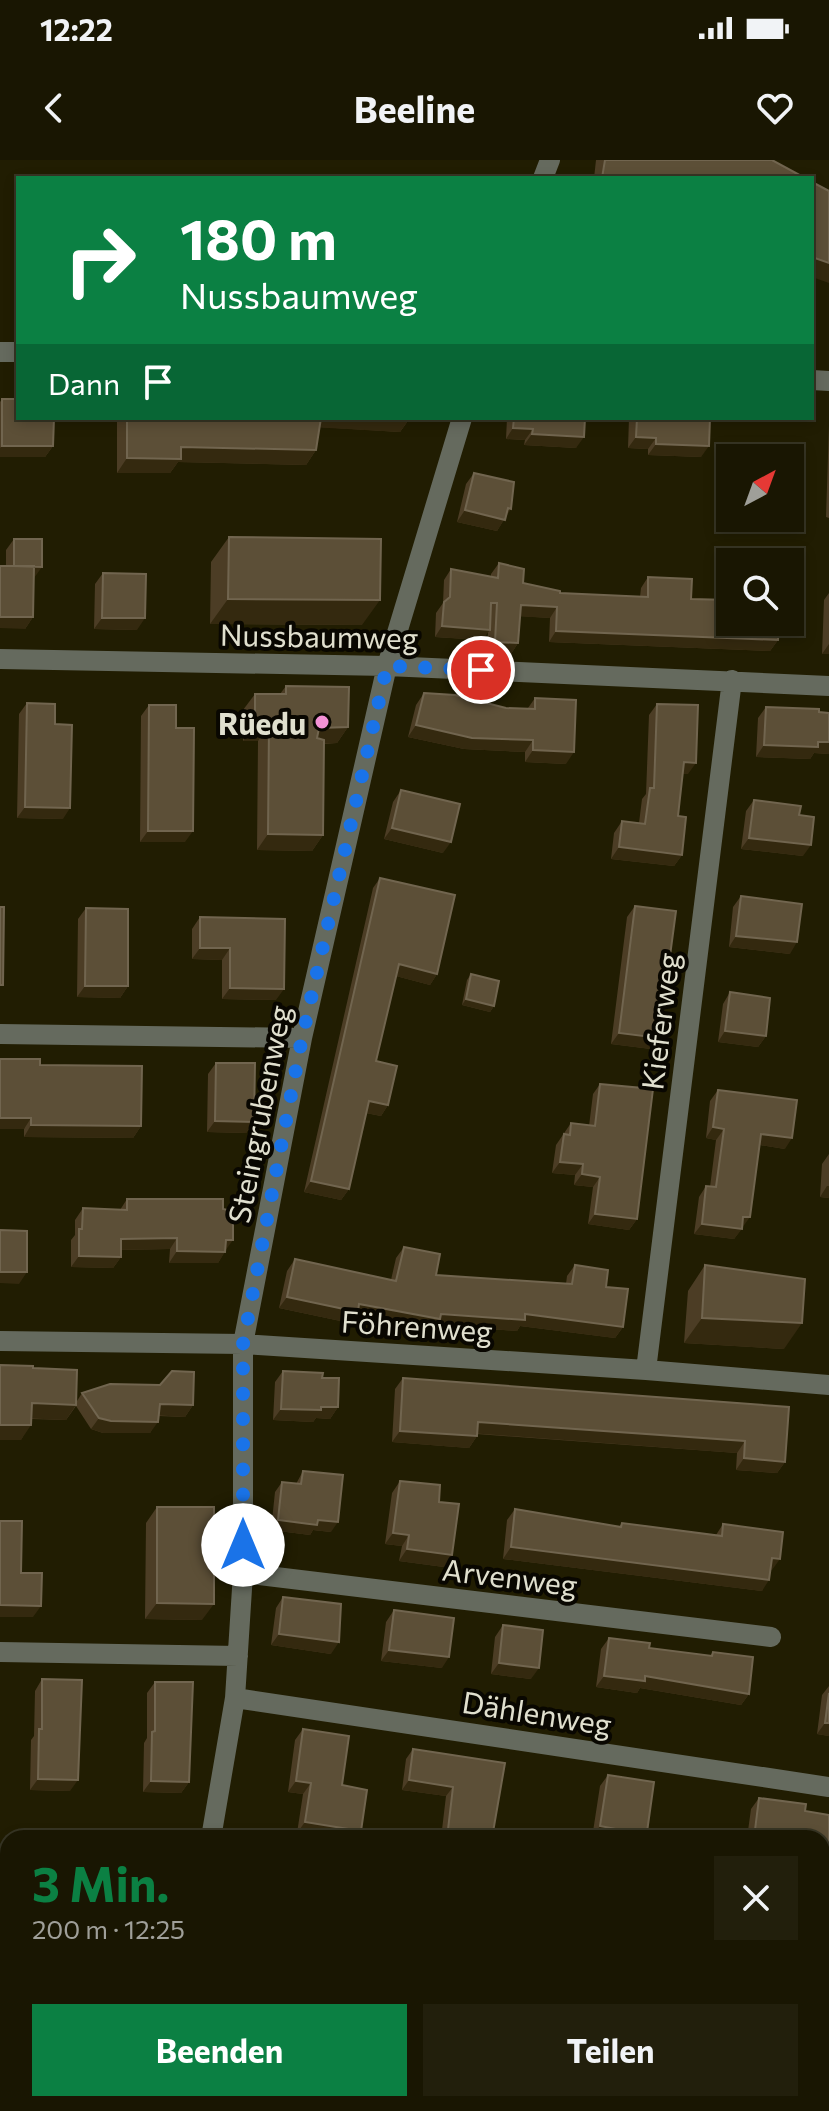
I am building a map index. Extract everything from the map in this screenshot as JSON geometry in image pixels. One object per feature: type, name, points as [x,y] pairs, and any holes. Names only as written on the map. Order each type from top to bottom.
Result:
[{"type":"street","name":"Steingrubenweg","points":[[212,1830],[235,1698],[238,1656],[243,1573],[243,1344],[302,1038],[387,666],[461,420]]},
{"type":"street","name":"Nussbaumweg","points":[[0,659],[387,666],[829,686]]},
{"type":"street","name":"Kieferweg","points":[[646,1370],[732,680]]},
{"type":"street","points":[[0,1034],[302,1038]]},
{"type":"street","name":"Föhrenweg","points":[[0,1341],[243,1344],[829,1385]]},
{"type":"street","name":"Arvenweg","points":[[243,1573],[771,1637]]},
{"type":"street","points":[[0,1652],[238,1656]]},
{"type":"street","name":"Dählenweg","points":[[235,1698],[829,1787]]},
{"type":"building","points":[[605,160],[772,160],[801,176],[602,176]]},
{"type":"building","points":[[814,183],[829,191],[829,263],[814,258]]},
{"type":"building","points":[[2,399],[16,399],[16,420],[54,420],[53,446],[2,446]]},
{"type":"building","points":[[127,420],[321,420],[316,450],[181,447],[181,459],[127,458]]},
{"type":"building","points":[[514,420],[585,420],[584,437],[532,434],[533,429],[513,428]]},
{"type":"building","points":[[637,420],[710,420],[709,446],[656,444],[656,438],[636,437]]},
{"type":"building","points":[[474,473],[514,482],[511,509],[508,508],[505,520],[465,510]]},
{"type":"building","points":[[229,537],[381,539],[380,600],[228,599]]},
{"type":"building","points":[[14,539],[42,539],[42,567],[14,566]]},
{"type":"building","points":[[499,563],[524,569],[523,583],[560,593],[648,597],[648,577],[692,579],[691,599],[716,600],[716,636],[778,636],[778,640],[556,631],[557,607],[521,605],[518,643],[495,642],[497,603],[491,603],[490,630],[442,626],[444,602],[450,597],[451,569],[498,578]]},
{"type":"building","points":[[0,566],[34,566],[33,617],[0,617]]},
{"type":"building","points":[[103,573],[146,574],[145,618],[102,618]]},
{"type":"building","points":[[286,686],[349,687],[348,727],[319,728],[317,738],[324,740],[323,835],[268,834],[269,725],[255,725],[255,694],[286,694]]},
{"type":"building","points":[[424,693],[455,695],[506,708],[535,709],[535,698],[576,700],[574,752],[533,750],[533,740],[472,738],[416,725]]},
{"type":"building","points":[[27,703],[55,704],[55,724],[72,725],[70,808],[25,807]]},
{"type":"building","points":[[657,704],[698,705],[696,763],[684,762],[678,816],[686,817],[682,855],[619,847],[622,821],[645,824],[650,788],[654,788]]},
{"type":"building","points":[[149,705],[176,705],[176,728],[194,728],[193,831],[148,831]]},
{"type":"building","points":[[766,707],[819,709],[819,712],[829,713],[829,742],[818,742],[818,747],[764,745]]},
{"type":"building","points":[[401,790],[460,804],[451,842],[392,828]]},
{"type":"building","points":[[754,800],[801,806],[799,815],[814,817],[811,845],[749,838]]},
{"type":"building","points":[[380,878],[455,895],[437,974],[399,964],[376,1061],[397,1066],[388,1105],[369,1101],[349,1189],[311,1181]]},
{"type":"building","points":[[741,896],[802,904],[797,942],[736,936]]},
{"type":"building","points":[[635,906],[676,911],[659,1038],[619,1033]]},
{"type":"building","points":[[0,907],[4,907],[3,985],[0,985]]},
{"type":"building","points":[[86,908],[128,909],[128,986],[85,986]]},
{"type":"building","points":[[200,917],[285,919],[284,989],[230,988],[230,948],[200,948]]},
{"type":"building","points":[[471,974],[499,981],[494,1006],[466,999]]},
{"type":"building","points":[[730,992],[770,998],[766,1036],[725,1031]]},
{"type":"building","points":[[0,1059],[40,1059],[40,1065],[142,1066],[141,1126],[31,1125],[31,1118],[0,1118]]},
{"type":"building","points":[[216,1063],[255,1063],[254,1122],[215,1121]]},
{"type":"building","points":[[600,1084],[653,1089],[637,1219],[595,1214],[600,1177],[582,1174],[583,1164],[560,1162],[564,1134],[570,1135],[571,1123],[595,1126]]},
{"type":"building","points":[[718,1090],[797,1100],[792,1138],[761,1134],[750,1217],[743,1217],[742,1229],[702,1224],[706,1186],[716,1187],[724,1129],[713,1127]]},
{"type":"building","points":[[127,1199],[223,1199],[223,1209],[233,1211],[233,1240],[226,1240],[225,1252],[177,1251],[177,1238],[121,1239],[121,1257],[79,1256],[83,1208],[127,1210]]},
{"type":"building","points":[[0,1230],[27,1231],[27,1272],[0,1272]]},
{"type":"building","points":[[404,1247],[440,1254],[436,1275],[572,1284],[575,1265],[608,1270],[606,1287],[628,1289],[623,1327],[525,1314],[525,1320],[441,1314],[440,1319],[359,1304],[358,1312],[287,1297],[295,1259],[396,1281]]},
{"type":"building","points":[[705,1265],[805,1279],[802,1323],[702,1318]]},
{"type":"building","points":[[0,1365],[77,1370],[76,1405],[32,1403],[31,1425],[0,1425]]},
{"type":"building","points":[[172,1371],[194,1372],[193,1405],[160,1404],[158,1422],[99,1418],[82,1393],[110,1384],[160,1385]]},
{"type":"building","points":[[283,1371],[323,1373],[322,1378],[339,1378],[338,1407],[321,1407],[321,1410],[281,1409]]},
{"type":"building","points":[[403,1378],[789,1407],[785,1462],[744,1458],[745,1441],[478,1422],[477,1436],[400,1431]]},
{"type":"building","points":[[303,1471],[343,1475],[338,1522],[318,1520],[317,1525],[278,1520],[282,1482],[301,1484]]},
{"type":"building","points":[[400,1481],[440,1485],[439,1502],[459,1504],[452,1555],[407,1549],[409,1535],[393,1533]]},
{"type":"building","points":[[157,1507],[214,1507],[214,1604],[157,1603]]},
{"type":"building","points":[[515,1509],[621,1527],[622,1523],[722,1536],[723,1524],[783,1532],[780,1559],[772,1558],[769,1580],[511,1547]]},
{"type":"building","points":[[0,1521],[22,1521],[21,1573],[42,1573],[41,1606],[0,1605]]},
{"type":"building","points":[[283,1597],[341,1604],[339,1642],[279,1634]]},
{"type":"building","points":[[394,1610],[454,1618],[449,1657],[389,1650]]},
{"type":"building","points":[[503,1625],[543,1630],[539,1668],[499,1663]]},
{"type":"building","points":[[609,1638],[650,1643],[649,1648],[712,1656],[713,1652],[753,1657],[749,1694],[645,1676],[645,1681],[604,1676]]},
{"type":"building","points":[[42,1679],[82,1680],[78,1780],[38,1779]]},
{"type":"building","points":[[155,1682],[193,1682],[189,1782],[151,1781]]},
{"type":"building","points":[[829,1693],[829,1723],[825,1723]]},
{"type":"building","points":[[303,1729],[349,1736],[342,1785],[367,1790],[361,1830],[305,1822],[311,1783],[296,1781]]},
{"type":"building","points":[[413,1749],[505,1763],[493,1830],[448,1830],[453,1787],[409,1780]]},
{"type":"building","points":[[608,1775],[654,1782],[647,1830],[616,1830],[600,1826]]},
{"type":"building","points":[[759,1798],[806,1804],[805,1811],[829,1815],[829,1830],[755,1830]]},
{"type":"place","name":"Rüedu","points":[[322,722]]},
{"type":"route","points":[[243,1545],[243,1344],[302,1038],[387,666],[481,670]]}]
